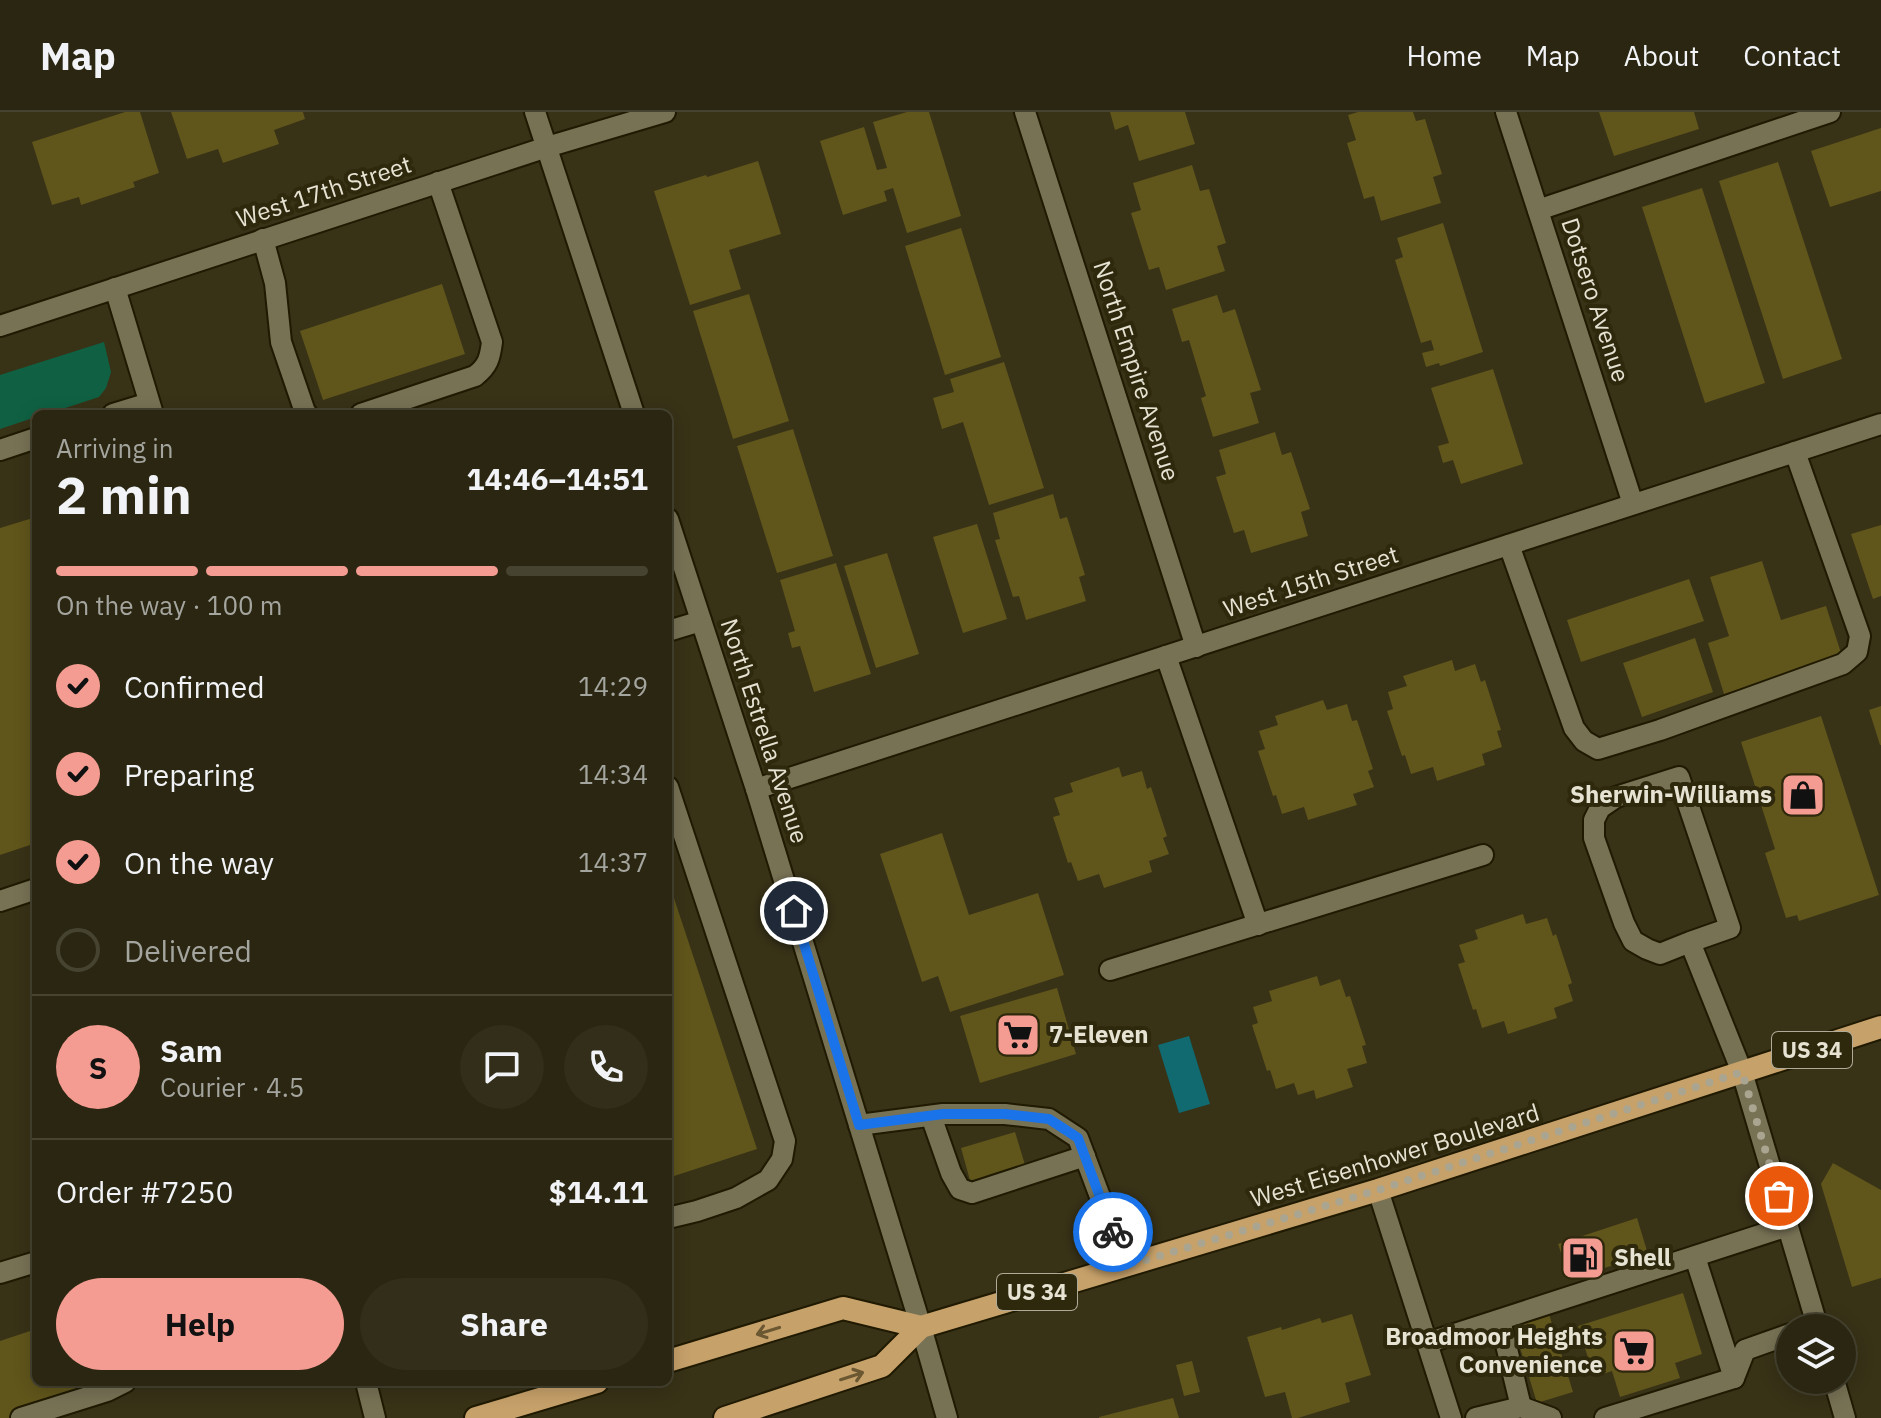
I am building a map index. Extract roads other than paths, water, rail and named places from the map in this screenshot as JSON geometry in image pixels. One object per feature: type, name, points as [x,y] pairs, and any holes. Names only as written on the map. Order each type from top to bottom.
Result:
[{"type":"highway","name":"West Eisenhower Boulevard","points":[[725,1418],[882,1366],[921,1327],[1378,1190],[1881,1027]]},
{"type":"highway","points":[[672,1360],[843,1308],[921,1327]]},
{"type":"highway","points":[[476,1418],[584,1386]]},
{"type":"street","points":[[535,112],[633,410]]},
{"type":"street","name":"West 17th Street","points":[[0,326],[438,182],[665,112]]},
{"type":"street","name":"North Empire Avenue","points":[[1025,112],[1196,647]]},
{"type":"street","name":"Dotsero Avenue","points":[[1506,112],[1633,504]]},
{"type":"street","points":[[1762,112],[1769,133]]},
{"type":"street","points":[[1538,210],[1830,112]]},
{"type":"street","points":[[373,410],[475,376],[486,368],[491,357],[492,342],[438,182]]},
{"type":"street","points":[[263,239],[275,283],[281,342],[306,410]]},
{"type":"street","points":[[115,288],[151,408]]},
{"type":"street","name":"West 15th Street","points":[[756,789],[1881,424]]},
{"type":"street","points":[[0,450],[32,439]]},
{"type":"street","points":[[1509,545],[1574,728],[1584,741],[1598,749],[1660,730],[1843,664],[1857,652],[1860,636],[1795,452]]},
{"type":"street","name":"North Estrella Avenue","points":[[672,531],[756,789],[947,1418]]},
{"type":"street","points":[[672,630],[701,621]]},
{"type":"street","points":[[1166,656],[1258,925]]},
{"type":"street","points":[[1679,777],[1730,928],[1690,942],[1660,954],[1633,941],[1594,838],[1594,820],[1600,808],[1616,797],[1679,777]]},
{"type":"street","points":[[672,799],[785,1141],[782,1159],[768,1180],[736,1198],[672,1217]]},
{"type":"street","points":[[1110,970],[1483,855]]},
{"type":"street","points":[[0,901],[32,890]]},
{"type":"street","points":[[1690,942],[1742,1072],[1811,1314]]},
{"type":"street","points":[[859,1125],[931,1116],[1005,1114],[1049,1119],[1078,1138],[1126,1266]]},
{"type":"street","points":[[931,1116],[951,1173],[960,1189],[972,1193],[1085,1156]]},
{"type":"street","points":[[1378,1190],[1451,1418]]},
{"type":"street","points":[[1427,1343],[1788,1226]]},
{"type":"street","points":[[1695,1257],[1734,1378]]},
{"type":"street","points":[[0,1273],[32,1263]]},
{"type":"street","points":[[1500,1320],[1521,1407]]},
{"type":"street","points":[[1734,1378],[1745,1350],[1776,1339]]},
{"type":"street","points":[[1605,1418],[1734,1378]]},
{"type":"street","points":[[21,1418],[117,1386]]},
{"type":"street","points":[[367,1386],[375,1418]]},
{"type":"street","points":[[1838,1394],[1845,1418]]},
{"type":"street","points":[[1476,1418],[1521,1407],[1551,1418]]},
{"type":"water","points":[[1189,1036],[1210,1104],[1179,1113],[1158,1045]]},
{"type":"place","name":"Sherwin-Williams","points":[[1803,795]]},
{"type":"place","name":"7-Eleven","points":[[1018,1035]]},
{"type":"place","name":"Shell","points":[[1583,1258]]},
{"type":"place","name":"Broadmoor Heights Convenience","points":[[1634,1351]]}]
